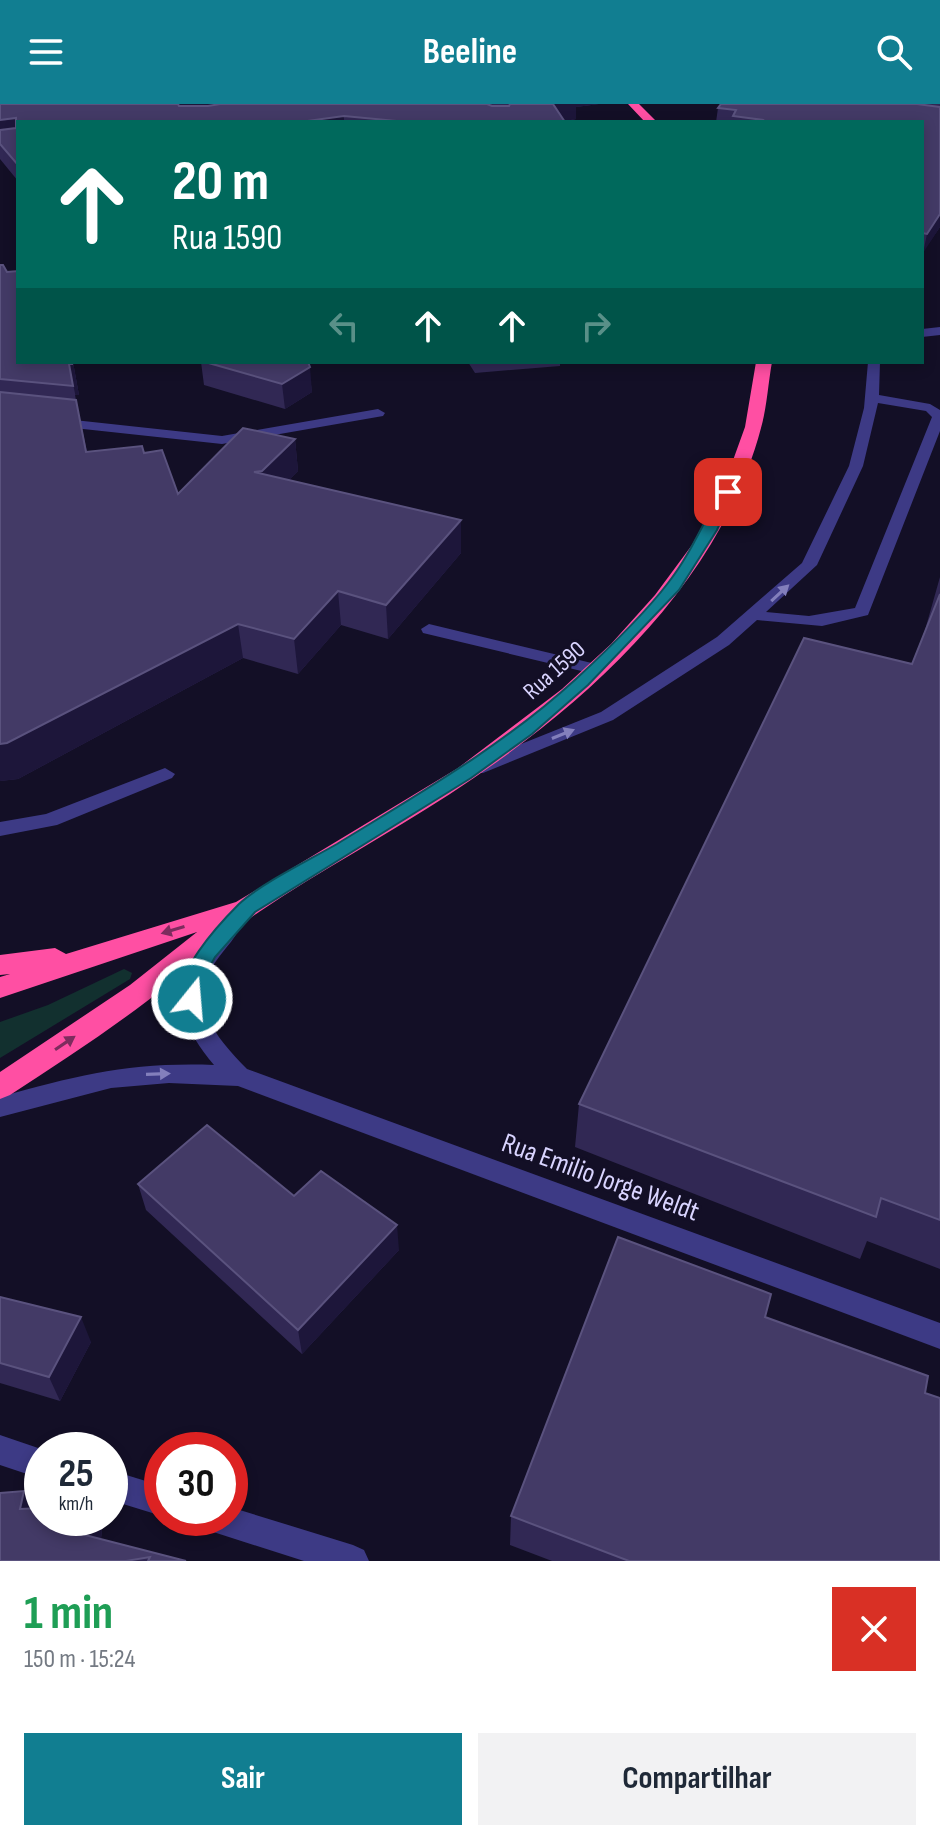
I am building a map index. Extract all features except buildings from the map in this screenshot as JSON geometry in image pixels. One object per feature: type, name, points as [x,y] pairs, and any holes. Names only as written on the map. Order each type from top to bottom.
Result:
[{"type":"highway","name":"Rua 1590","points":[[248,907],[465,774],[526,730],[594,669],[674,586],[710,530],[747,452],[757,417],[764,364]]},
{"type":"highway","points":[[0,988],[97,953],[248,907]]},
{"type":"highway","points":[[0,1087],[159,978],[248,907]]},
{"type":"highway","points":[[0,965],[97,953]]},
{"type":"street","points":[[465,774],[607,716],[723,641],[809,565],[856,466],[872,398],[874,364]]},
{"type":"street","points":[[756,615],[806,623],[840,619],[862,611],[939,416],[930,408],[872,398]]},
{"type":"street","points":[[0,416],[222,440],[378,413]]},
{"type":"street","points":[[429,629],[594,669]]},
{"type":"street","points":[[0,829],[50,820],[165,774]]},
{"type":"street","name":"Rua Emilio Jorge Weldt","points":[[239,1076],[213,1051],[202,1034],[192,999],[193,979],[208,952],[248,907]]},
{"type":"street","name":"Rua Emilio Jorge Weldt","points":[[0,1107],[84,1083],[124,1076],[164,1073],[239,1076],[940,1336]]},
{"type":"street","points":[[0,1450],[24,1458]]},
{"type":"street","points":[[248,1528],[353,1561]]},
{"type":"green space","points":[[124,969],[132,973],[130,979],[0,1058],[0,1022],[48,1005]]},
{"type":"route","points":[[192,999],[193,979],[208,952],[248,907],[465,774],[526,730],[582,682],[674,586],[710,530],[728,492]]}]
